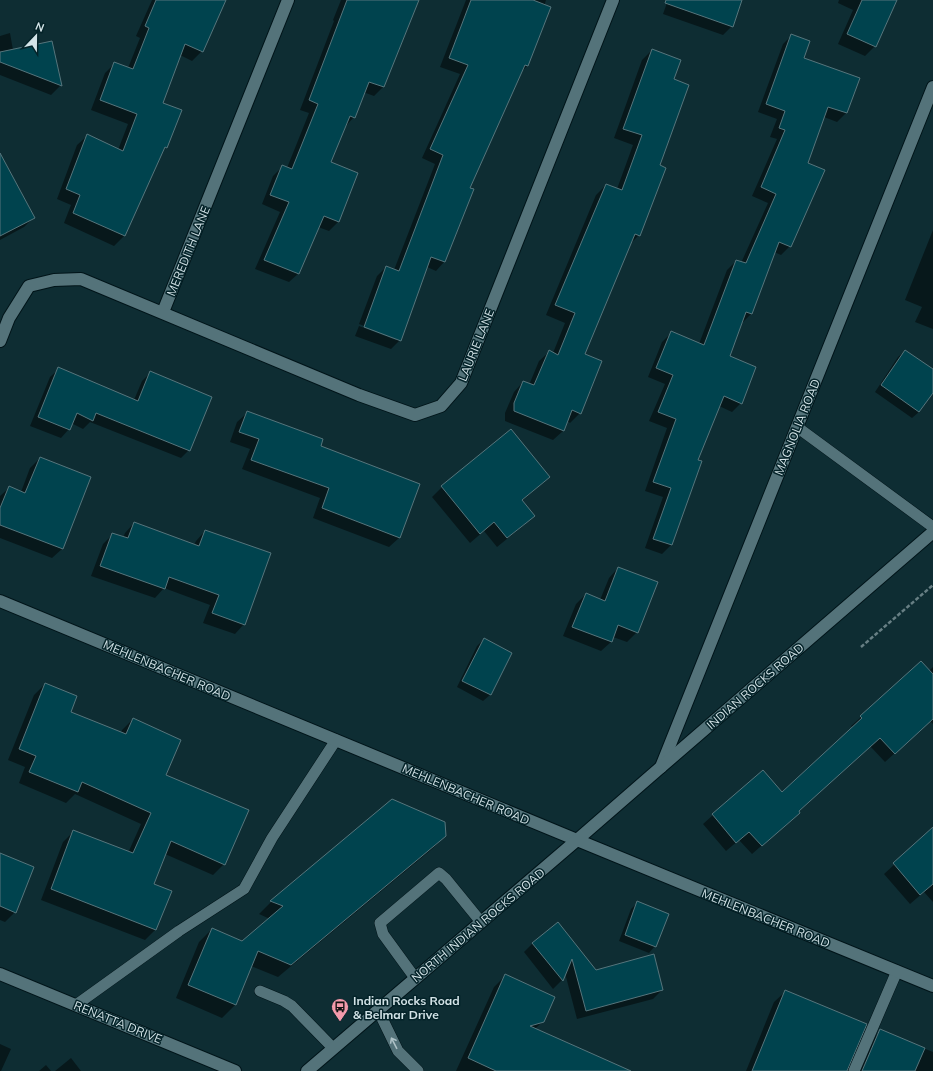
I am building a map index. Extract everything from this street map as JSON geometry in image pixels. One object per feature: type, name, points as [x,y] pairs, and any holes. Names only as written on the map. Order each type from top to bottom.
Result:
[{"type":"street","name":"MEREDITH LANE","points":[[163,312],[288,0]]},
{"type":"street","name":"LAURIE LANE","points":[[163,312],[317,378],[415,415],[441,406],[461,383],[613,0]]},
{"type":"street","name":"MAGNOLIA ROAD","points":[[660,767],[933,87]]},
{"type":"street","points":[[0,341],[9,318],[29,286],[54,280],[81,279],[163,312]]},
{"type":"street","name":"INDIAN ROCKS ROAD","points":[[577,840],[933,532]]},
{"type":"street","name":"MEHLENBACHER ROAD","points":[[0,601],[933,986]]},
{"type":"street","name":"NORTH INDIAN ROCKS ROAD","points":[[307,1071],[577,840]]},
{"type":"street","name":"RENATTA DRIVE","points":[[0,974],[235,1071]]},
{"type":"lane","points":[[797,427],[933,527]]},
{"type":"lane","points":[[76,1005],[180,931],[244,889],[272,838],[336,740]]},
{"type":"lane","points":[[415,978],[383,934],[380,923],[439,873],[446,879],[481,922]]},
{"type":"lane","points":[[854,1071],[897,971]]},
{"type":"lane","points":[[260,991],[292,1006],[333,1048]]},
{"type":"lane","points":[[378,1010],[398,1051],[418,1071]]},
{"type":"path","points":[[861,647],[933,585]]},
{"type":"building","points":[[156,0],[226,0],[203,52],[185,44],[163,103],[182,110],[167,148],[165,147],[125,236],[73,213],[80,195],[66,189],[87,134],[123,151],[137,114],[100,100],[114,62],[133,69],[149,28],[145,26]]},
{"type":"building","points":[[347,0],[419,0],[384,87],[369,82],[355,118],[350,116],[331,162],[358,173],[339,222],[324,216],[299,274],[264,260],[289,202],[270,195],[282,165],[292,169],[318,104],[309,100]]},
{"type":"building","points":[[471,0],[533,0],[551,7],[528,66],[525,65],[470,188],[474,189],[445,262],[431,257],[401,341],[364,327],[386,266],[399,271],[443,155],[430,149],[468,65],[449,58]]},
{"type":"building","points":[[666,0],[742,0],[733,27],[665,3]]},
{"type":"building","points":[[862,0],[897,0],[876,47],[847,34]]},
{"type":"building","points":[[791,34],[810,41],[804,58],[860,78],[847,113],[828,107],[808,163],[825,170],[791,247],[779,242],[752,314],[746,312],[730,356],[756,367],[742,404],[724,396],[698,460],[702,461],[672,545],[653,539],[671,488],[653,482],[676,419],[658,412],[673,375],[656,368],[671,331],[704,345],[736,260],[746,263],[776,194],[761,187],[785,130],[779,128],[785,111],[766,104]]},
{"type":"building","points":[[52,41],[62,86],[0,62],[0,52]]},
{"type":"building","points":[[652,49],[681,60],[674,79],[689,85],[660,165],[666,168],[640,236],[635,234],[585,354],[602,361],[581,414],[572,410],[564,431],[514,411],[514,403],[523,381],[534,385],[549,350],[558,355],[575,313],[555,305],[606,184],[622,190],[642,135],[623,129]]},
{"type":"building","points":[[0,153],[35,218],[0,236]]},
{"type":"building","points":[[905,350],[933,369],[933,393],[919,412],[881,385]]},
{"type":"building","points":[[58,367],[138,401],[150,371],[212,397],[190,451],[96,413],[93,421],[77,413],[70,430],[38,417]]},
{"type":"building","points":[[247,411],[323,439],[321,446],[420,484],[400,538],[322,508],[329,488],[251,460],[259,439],[239,432]]},
{"type":"building","points":[[511,429],[550,477],[522,500],[535,516],[507,538],[494,522],[480,534],[441,486]]},
{"type":"building","points":[[40,457],[91,477],[63,549],[0,525],[0,508],[9,486],[25,493]]},
{"type":"building","points":[[134,522],[199,546],[205,530],[271,553],[245,625],[212,613],[219,595],[169,577],[165,589],[100,566],[112,533],[128,538]]},
{"type":"building","points":[[618,567],[658,582],[638,633],[618,625],[612,642],[572,627],[586,593],[605,601]]},
{"type":"building","points":[[484,638],[512,653],[491,695],[462,681]]},
{"type":"building","points":[[921,661],[933,674],[933,719],[895,754],[880,738],[799,811],[800,813],[762,846],[749,832],[736,843],[712,814],[763,770],[782,792],[862,718],[860,716]]},
{"type":"building","points":[[45,683],[77,696],[71,712],[126,734],[133,718],[181,740],[166,775],[249,810],[225,865],[171,841],[154,884],[172,891],[156,930],[51,889],[73,830],[133,853],[151,813],[82,782],[78,792],[29,772],[36,756],[19,749]]},
{"type":"building","points":[[392,799],[445,822],[446,836],[291,965],[258,951],[236,1005],[188,985],[212,928],[242,941],[283,906],[270,901]]},
{"type":"building","points":[[933,827],[933,884],[920,895],[893,863]]},
{"type":"building","points":[[0,853],[34,867],[16,913],[0,906]]},
{"type":"building","points":[[637,901],[669,914],[656,947],[625,935]]},
{"type":"building","points":[[558,922],[596,970],[654,954],[663,990],[586,1011],[572,959],[563,981],[532,943]]},
{"type":"building","points":[[505,974],[555,997],[544,1022],[530,1026],[631,1071],[496,1071],[468,1058]]},
{"type":"building","points":[[785,990],[867,1024],[847,1071],[752,1071]]},
{"type":"building","points":[[880,1029],[925,1048],[915,1071],[862,1071]]},
{"type":"place","name":"Indian Rocks Road & Belmar Drive","points":[[340,1022]]}]
